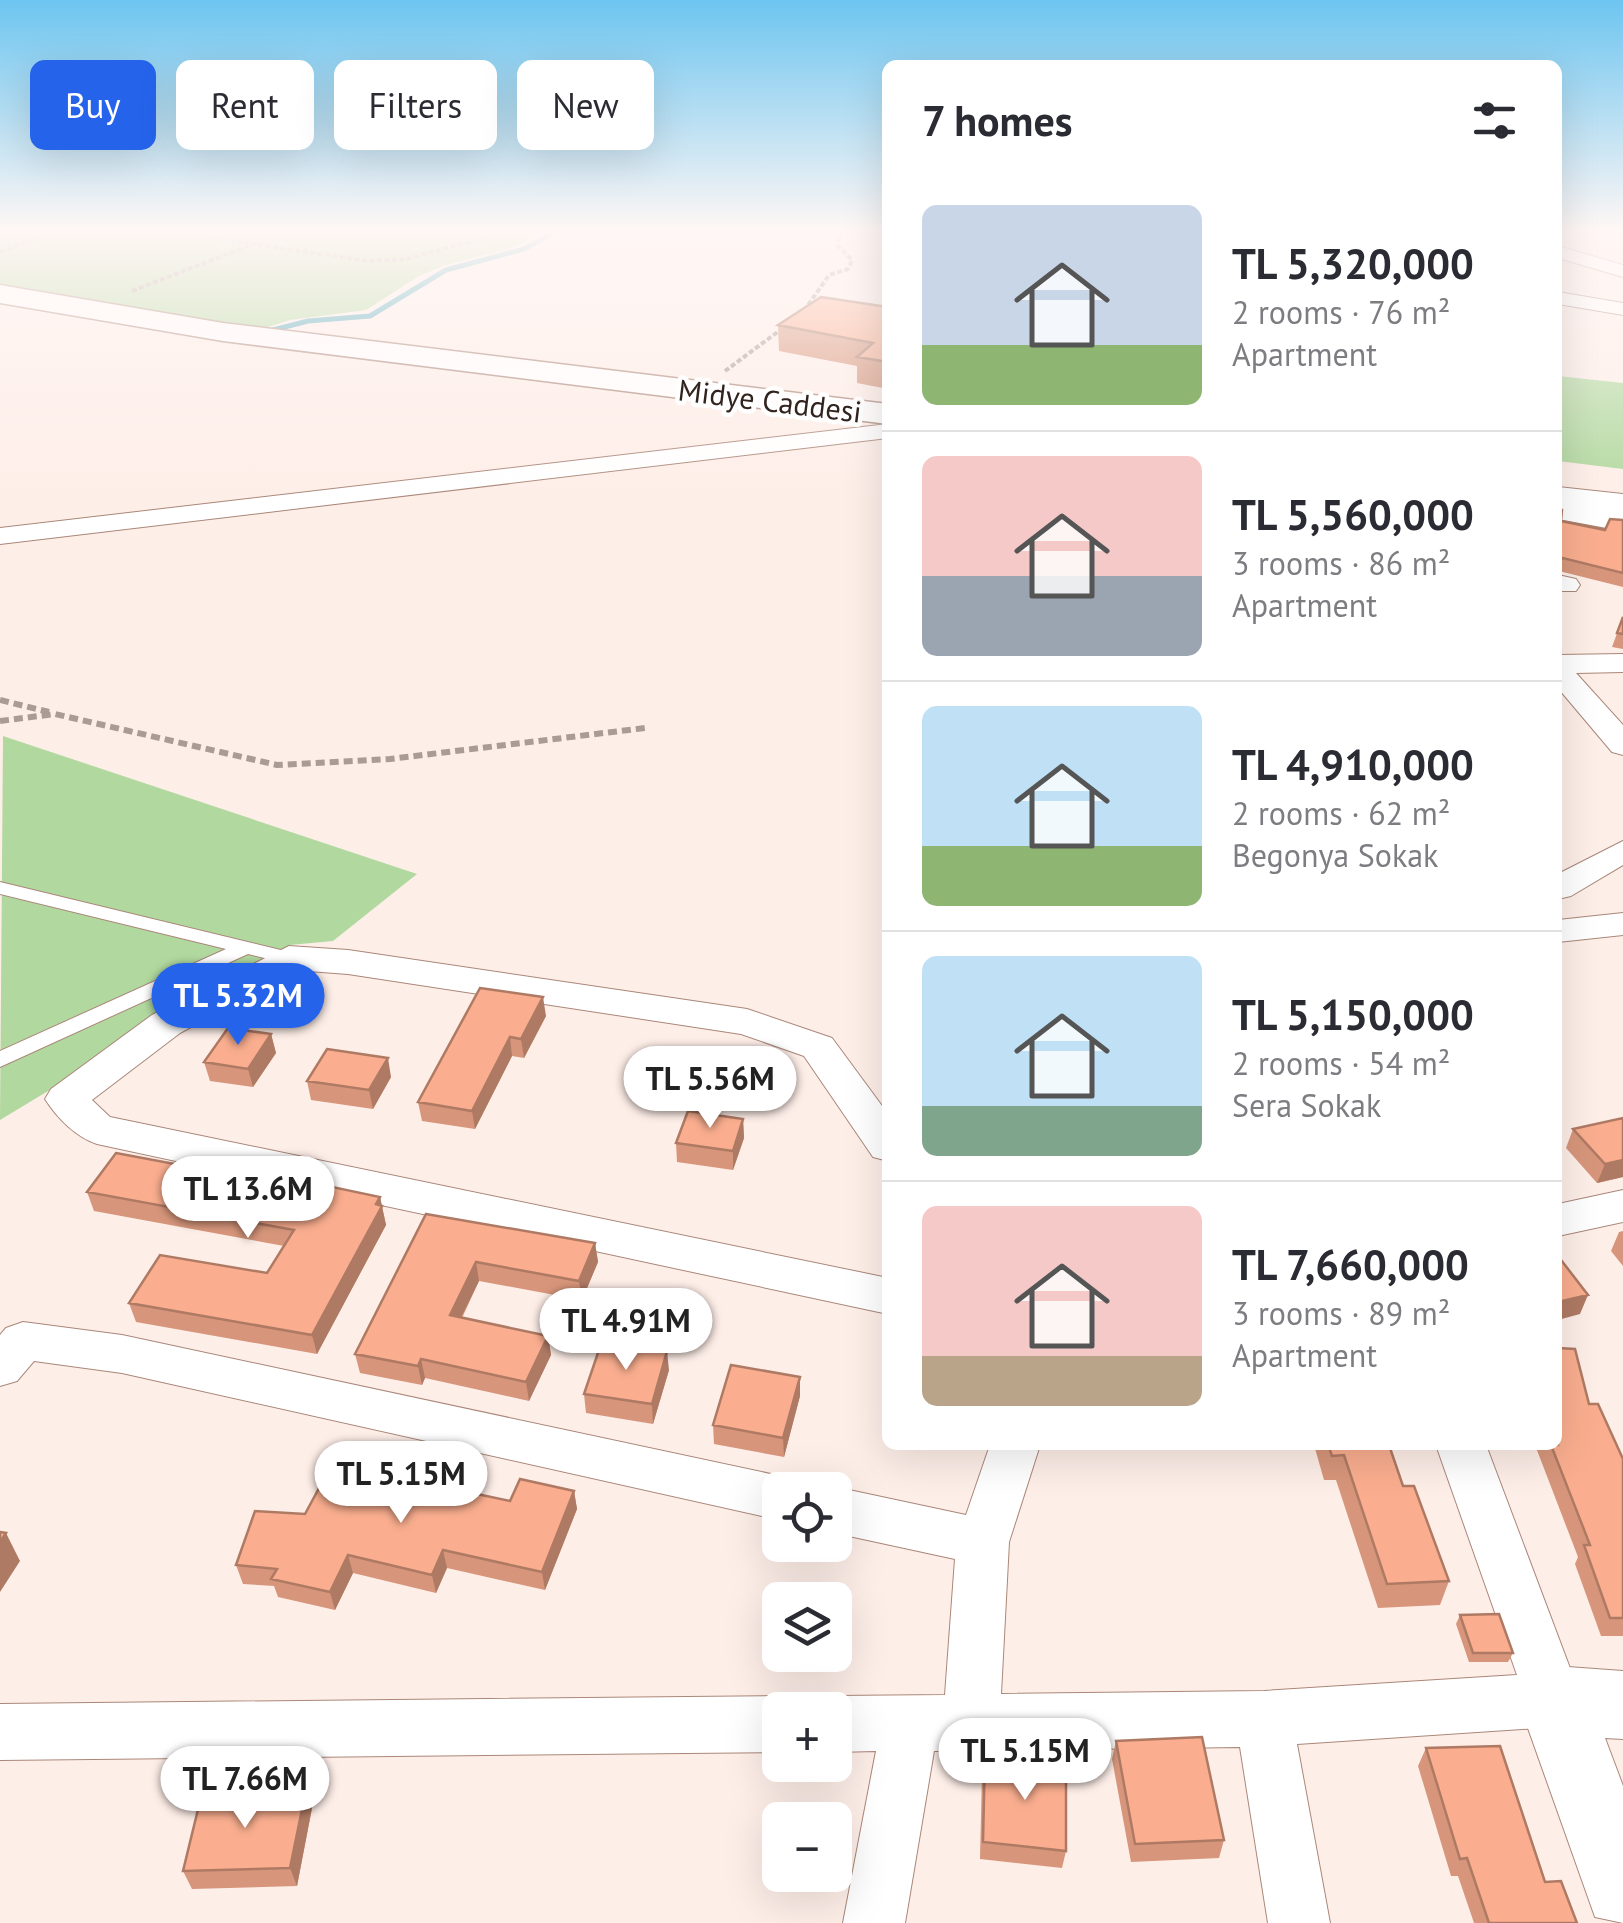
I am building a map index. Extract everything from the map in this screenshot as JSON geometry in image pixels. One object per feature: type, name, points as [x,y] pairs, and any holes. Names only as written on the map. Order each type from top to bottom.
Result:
[{"type":"main road","name":"Midye Caddesi","points":[[157,321],[882,413]]},
{"type":"main road","points":[[1562,509],[1623,520]]},
{"type":"street","points":[[0,536],[882,431]]},
{"type":"street","points":[[1562,498],[1623,504]]},
{"type":"street","points":[[1562,667],[1623,664]]},
{"type":"street","points":[[1562,672],[1623,745]]},
{"type":"street","points":[[1562,886],[1623,851]]},
{"type":"street","points":[[1562,930],[1623,924]]},
{"type":"street","points":[[882,1138],[818,1047],[746,1022],[348,962],[289,958],[166,1024],[66,1098],[97,1129],[882,1295]]},
{"type":"street","points":[[1562,1219],[1623,1206]]},
{"type":"street","points":[[0,1367],[23,1341],[122,1354],[762,1494]]},
{"type":"street","points":[[970,1724],[982,1542],[1014,1450]]},
{"type":"street","points":[[1463,1450],[1589,1702],[1623,1888]]},
{"type":"street","points":[[852,1514],[982,1542]]},
{"type":"street","points":[[852,1724],[1264,1719],[1589,1702]]},
{"type":"street","points":[[1264,1719],[1300,1923]]},
{"type":"street","points":[[874,1923],[910,1723]]},
{"type":"street","points":[[0,1732],[762,1724]]},
{"type":"lane","points":[[0,888],[289,958]]},
{"type":"lane","points":[[0,1060],[244,948]]},
{"type":"path","points":[[720,394],[717,377],[783,328]]},
{"type":"path","points":[[0,700],[277,764],[390,759],[645,728]]},
{"type":"path","points":[[0,721],[55,714]]},
{"type":"green space","points":[[177,321],[288,321],[250,333]]},
{"type":"green space","points":[[1562,376],[1623,383],[1623,469],[1562,461]]},
{"type":"green space","points":[[3,736],[417,874],[333,941],[290,945],[0,1120]]},
{"type":"building","points":[[785,321],[882,321],[882,361],[857,357],[873,343],[778,325]]},
{"type":"building","points":[[1610,519],[1623,520],[1623,573],[1563,558],[1562,521],[1605,530]]},
{"type":"building","points":[[480,988],[543,997],[521,1039],[510,1037],[472,1111],[418,1102]]},
{"type":"building","points":[[228,1028],[271,1034],[248,1069],[204,1062]]},
{"type":"building","points":[[327,1049],[388,1058],[369,1090],[307,1081]]},
{"type":"building","points":[[688,1111],[743,1119],[733,1151],[676,1143]]},
{"type":"building","points":[[1623,1118],[1623,1160],[1605,1164],[1573,1129]]},
{"type":"building","points":[[116,1153],[217,1172],[223,1164],[380,1197],[376,1204],[382,1206],[312,1335],[129,1303],[160,1255],[267,1273],[294,1230],[87,1192]]},
{"type":"building","points":[[426,1214],[595,1243],[579,1281],[476,1262],[450,1315],[548,1336],[526,1382],[421,1359],[418,1366],[355,1354]]},
{"type":"building","points":[[1562,1261],[1588,1295],[1562,1301]]},
{"type":"building","points":[[602,1341],[667,1351],[652,1404],[584,1394]]},
{"type":"building","points":[[1562,1348],[1575,1349],[1589,1404],[1598,1404],[1623,1459],[1623,1618],[1610,1618],[1584,1545],[1590,1545],[1553,1450],[1562,1450]]},
{"type":"building","points":[[731,1365],[800,1377],[783,1438],[713,1425]]},
{"type":"building","points":[[1330,1450],[1391,1450],[1403,1486],[1414,1486],[1449,1581],[1387,1584],[1344,1455],[1332,1456]]},
{"type":"building","points":[[338,1453],[393,1465],[388,1475],[510,1501],[520,1479],[574,1491],[542,1572],[443,1550],[432,1575],[348,1555],[330,1592],[271,1579],[277,1569],[236,1565],[255,1511],[305,1514]]},
{"type":"building","points":[[1499,1614],[1513,1653],[1473,1653],[1460,1615]]},
{"type":"building","points":[[1202,1737],[1224,1840],[1135,1844],[1116,1741]]},
{"type":"building","points":[[1500,1746],[1545,1882],[1561,1881],[1577,1923],[1489,1923],[1467,1858],[1460,1859],[1426,1748]]},
{"type":"building","points":[[985,1754],[1066,1763],[1066,1851],[983,1842]]},
{"type":"building","points":[[306,1790],[290,1868],[183,1871],[202,1793]]},
{"type":"waterway","points":[[273,330],[311,321]]}]
